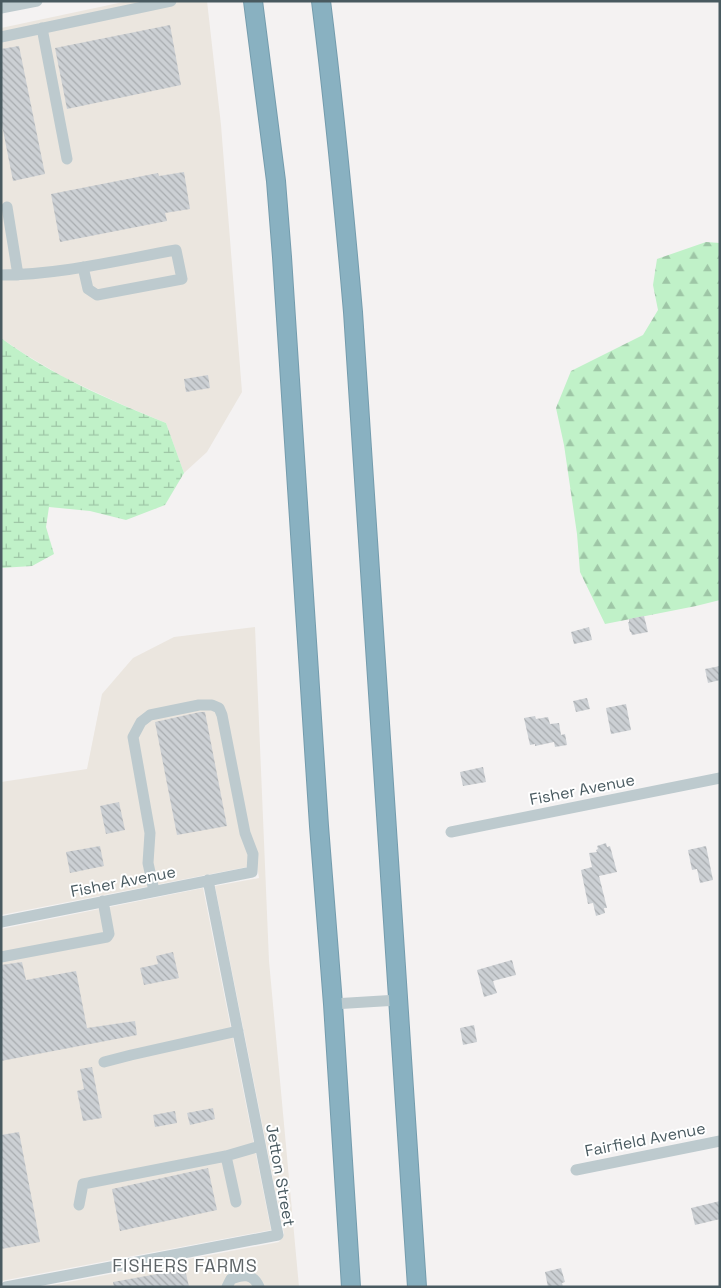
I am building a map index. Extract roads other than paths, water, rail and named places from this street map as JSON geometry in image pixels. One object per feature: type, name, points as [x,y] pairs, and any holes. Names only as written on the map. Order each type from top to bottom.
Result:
[{"type":"highway","points":[[253,1],[276,181],[282,257],[351,1287]]},
{"type":"highway","points":[[321,1],[332,89],[352,312],[417,1287]]},
{"type":"highway","points":[[341,1287],[348,1252]]},
{"type":"street","points":[[1,8],[36,1]]},
{"type":"street","points":[[1,37],[171,2]]},
{"type":"street","points":[[42,28],[67,159]]},
{"type":"street","points":[[7,207],[18,274]]},
{"type":"street","points":[[1,275],[63,271],[83,267],[176,250],[182,279],[97,295],[88,289],[83,267]]},
{"type":"street","name":"Fisher Avenue","points":[[1,922],[252,872],[253,854],[245,833],[222,715],[219,708],[212,705],[199,705],[150,715],[141,722],[133,737],[150,833],[148,863],[154,891]]},
{"type":"street","name":"Fisher Avenue","points":[[451,832],[720,778]]},
{"type":"street","name":"Jetton Street","points":[[6,1287],[278,1235],[208,880]]},
{"type":"street","points":[[1,958],[107,937],[109,934],[103,901]]},
{"type":"street","points":[[333,1004],[398,1000]]},
{"type":"street","points":[[104,1062],[238,1031]]},
{"type":"street","name":"Fairfield Avenue","points":[[576,1170],[720,1141]]},
{"type":"street","points":[[79,1206],[83,1184],[226,1156],[260,1146]]},
{"type":"street","points":[[226,1156],[236,1202]]},
{"type":"street","points":[[227,1287],[231,1278],[241,1275],[250,1276],[256,1280],[260,1287]]},
{"type":"district","name":"FISHERS FARMS","points":[[185,1266]]}]
